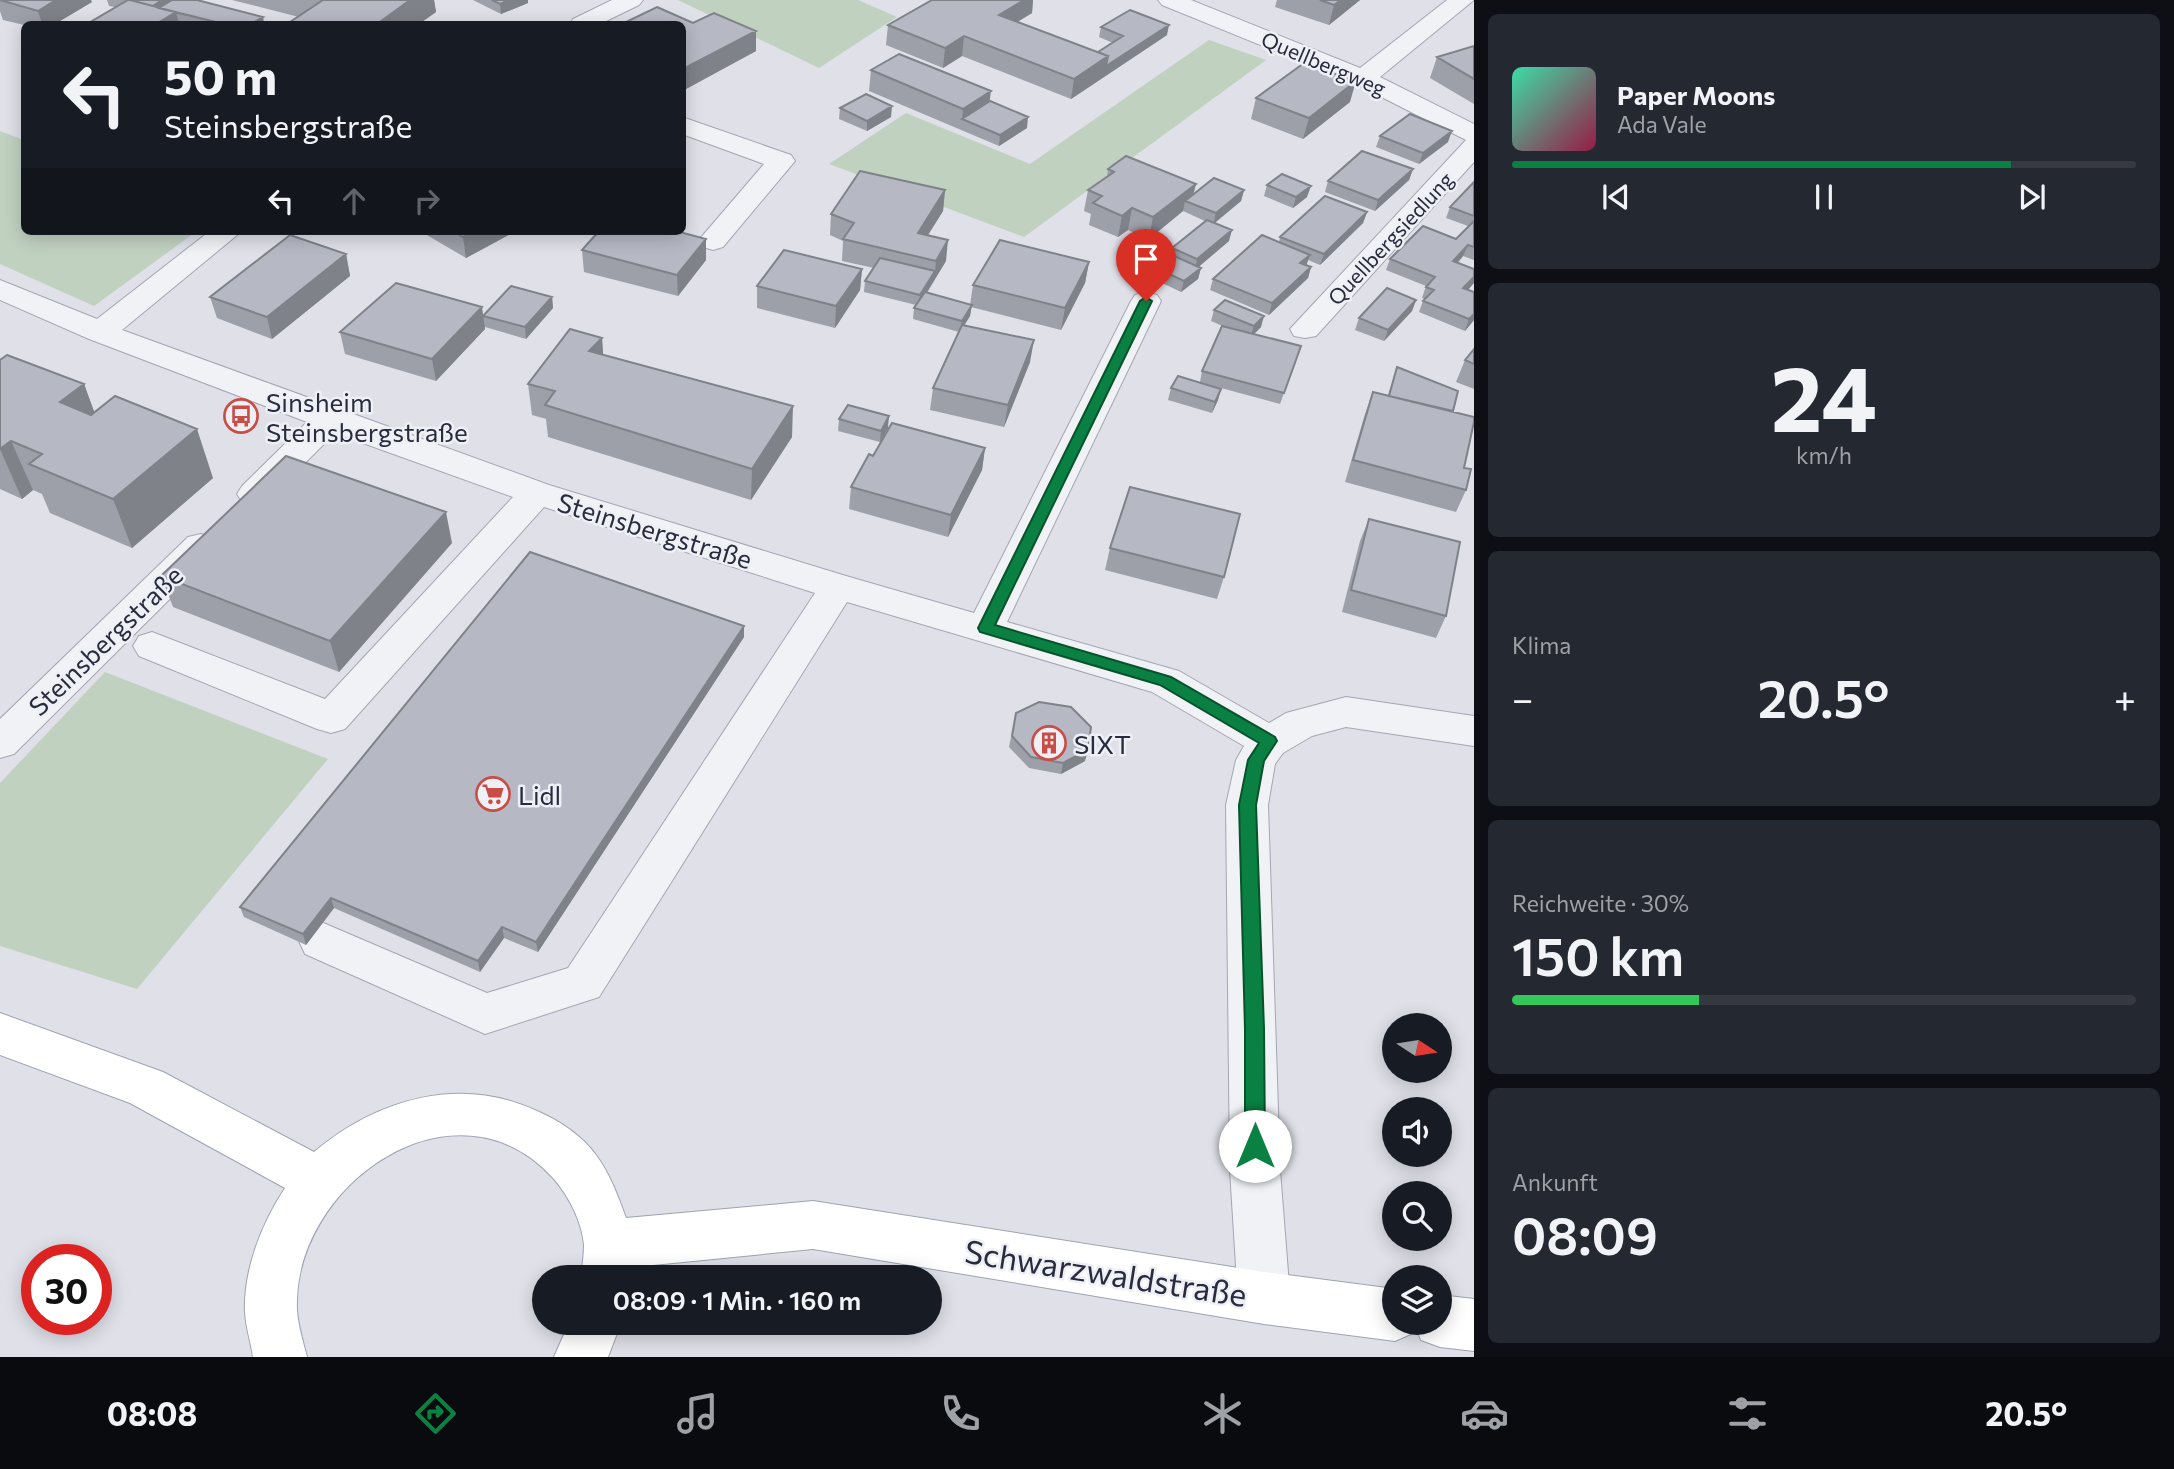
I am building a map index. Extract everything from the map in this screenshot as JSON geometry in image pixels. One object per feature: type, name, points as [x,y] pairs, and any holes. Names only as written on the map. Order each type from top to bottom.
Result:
[{"type":"main road","points":[[0,1034],[146,1087],[320,1181]]},
{"type":"main road","points":[[280,1357],[270,1307],[278,1250],[302,1201],[338,1160],[384,1131],[433,1116],[484,1115],[529,1129],[568,1156],[596,1196],[608,1261]]},
{"type":"main road","name":"Schwarzwaldstraße","points":[[608,1261],[813,1225],[1264,1298],[1382,1313]]},
{"type":"main road","points":[[1452,1322],[1474,1325]]},
{"type":"main road","points":[[581,1357],[590,1335]]},
{"type":"street","points":[[588,21],[631,0]]},
{"type":"street","name":"Quellbergweg","points":[[1170,0],[1363,78],[1474,134]]},
{"type":"street","points":[[1363,78],[1462,0]]},
{"type":"street","points":[[686,126],[781,161],[713,241]]},
{"type":"street","name":"Quellbergsiedlung","points":[[1305,329],[1474,146]]},
{"type":"street","points":[[100,332],[223,235]]},
{"type":"street","name":"Steinsbergstraße","points":[[0,289],[100,332],[330,419],[537,493],[838,587],[1165,681],[1269,741]]},
{"type":"street","points":[[985,628],[1146,301]]},
{"type":"street","name":"Steinsbergstraße","points":[[0,743],[330,419]]},
{"type":"street","points":[[152,646],[331,718],[537,493]]},
{"type":"street","points":[[321,941],[485,1014],[583,983],[838,587]]},
{"type":"street","points":[[1264,1298],[1255,1170],[1247,805],[1256,760],[1269,741],[1300,724],[1346,712],[1474,732]]},
{"type":"green space","points":[[678,0],[858,0],[897,17],[819,68]]},
{"type":"green space","points":[[1209,40],[1266,60],[1024,237],[829,164],[906,113],[1030,164]]},
{"type":"green space","points":[[0,131],[21,139],[21,235],[192,235],[94,306],[0,264]]},
{"type":"green space","points":[[105,672],[328,759],[137,989],[0,946],[0,783]]},
{"type":"building","points":[[0,0],[56,0],[38,11]]},
{"type":"building","points":[[128,0],[176,12],[161,21],[92,21]]},
{"type":"building","points":[[130,0],[162,0],[153,6]]},
{"type":"building","points":[[172,0],[197,0],[263,17],[256,21],[212,21],[159,8]]},
{"type":"building","points":[[323,0],[410,0],[381,21],[292,21]]},
{"type":"building","points":[[492,0],[509,0],[500,4]]},
{"type":"building","points":[[932,0],[1024,0],[999,15],[1108,56],[1074,79],[964,36],[945,48],[888,25]]},
{"type":"building","points":[[1320,0],[1341,0],[1334,5]]},
{"type":"building","points":[[657,7],[693,23],[714,13],[756,31],[686,67],[686,21],[628,21]]},
{"type":"building","points":[[1130,10],[1169,25],[1106,66],[1108,56],[1098,52],[1123,36],[1101,27]]},
{"type":"building","points":[[1474,46],[1474,79],[1437,57]]},
{"type":"building","points":[[899,54],[991,91],[963,109],[871,70]]},
{"type":"building","points":[[1304,63],[1356,81],[1309,118],[1256,98]]},
{"type":"building","points":[[866,94],[892,106],[867,121],[840,108]]},
{"type":"building","points":[[990,101],[1028,117],[1000,135],[962,119]]},
{"type":"building","points":[[1410,114],[1452,131],[1423,153],[1380,136]]},
{"type":"building","points":[[1362,151],[1413,169],[1378,200],[1328,181]]},
{"type":"building","points":[[1126,156],[1196,184],[1153,217],[1132,208],[1122,216],[1093,203],[1102,196],[1088,190],[1114,172],[1108,169]]},
{"type":"building","points":[[860,171],[945,190],[918,233],[948,240],[936,261],[843,239],[854,223],[831,214]]},
{"type":"building","points":[[1282,174],[1311,186],[1296,197],[1267,185]]},
{"type":"building","points":[[1214,178],[1244,190],[1216,213],[1185,201]]},
{"type":"building","points":[[1474,182],[1474,216],[1450,207]]},
{"type":"building","points":[[1325,196],[1367,212],[1324,254],[1280,237]]},
{"type":"building","points":[[1207,220],[1232,230],[1197,259],[1172,248]]},
{"type":"building","points":[[1474,221],[1474,247],[1468,245],[1453,261],[1474,269],[1474,277],[1463,288],[1474,292],[1474,314],[1469,319],[1423,301],[1434,290],[1426,287],[1435,277],[1390,259],[1423,226],[1456,239]]},
{"type":"building","points":[[686,234],[706,239],[677,275],[582,250],[595,235]]},
{"type":"building","points":[[290,235],[346,254],[267,317],[210,297]]},
{"type":"building","points":[[1262,235],[1310,255],[1300,263],[1311,267],[1272,303],[1213,279]]},
{"type":"building","points":[[1000,240],[1089,262],[1065,308],[973,285]]},
{"type":"building","points":[[784,250],[862,269],[836,306],[757,286]]},
{"type":"building","points":[[1163,251],[1201,268],[1184,281],[1146,263]]},
{"type":"building","points":[[880,258],[935,271],[920,295],[865,281]]},
{"type":"building","points":[[396,283],[482,307],[432,359],[340,332]]},
{"type":"building","points":[[511,286],[552,297],[525,327],[483,316]]},
{"type":"building","points":[[1387,288],[1416,300],[1388,330],[1359,318]]},
{"type":"building","points":[[925,292],[972,305],[962,321],[914,308]]},
{"type":"building","points":[[1225,300],[1264,316],[1254,326],[1214,310]]},
{"type":"building","points":[[962,325],[1034,340],[1008,405],[933,388]]},
{"type":"building","points":[[1222,326],[1301,346],[1284,393],[1202,371]]},
{"type":"building","points":[[570,329],[602,338],[589,351],[793,406],[752,469],[545,405],[555,391],[528,384]]},
{"type":"building","points":[[1474,349],[1474,364],[1465,360]]},
{"type":"building","points":[[7,355],[84,384],[60,402],[91,415],[115,396],[197,429],[113,499],[29,464],[42,454],[11,441],[0,449],[0,360]]},
{"type":"building","points":[[1397,367],[1458,391],[1453,411],[1389,396]]},
{"type":"building","points":[[1178,376],[1221,389],[1215,402],[1171,388]]},
{"type":"building","points":[[1373,392],[1474,417],[1464,468],[1471,469],[1466,490],[1353,460]]},
{"type":"building","points":[[848,405],[889,416],[881,431],[839,419]]},
{"type":"building","points":[[892,423],[985,448],[951,515],[851,487],[869,454],[873,456]]},
{"type":"building","points":[[286,456],[446,512],[330,641],[161,576]]},
{"type":"building","points":[[1130,487],[1240,514],[1224,577],[1110,548]]},
{"type":"building","points":[[1369,519],[1460,542],[1446,616],[1351,590]]},
{"type":"building","name":"Lidl","points":[[530,552],[744,626],[536,942],[502,927],[478,961],[331,898],[303,934],[240,907]]},
{"type":"building","name":"SIXT","points":[[1039,702],[1071,707],[1091,727],[1088,750],[1063,763],[1031,757],[1012,736],[1016,713]]},
{"type":"place","name":"Sinsheim Steinsbergstraße","points":[[241,416]]},
{"type":"place","name":"SIXT","points":[[1049,743]]},
{"type":"place","name":"Lidl","points":[[493,794]]},
{"type":"route","points":[[1146,301],[985,628],[1165,681],[1269,741],[1256,760],[1247,805],[1255,1146]]}]
